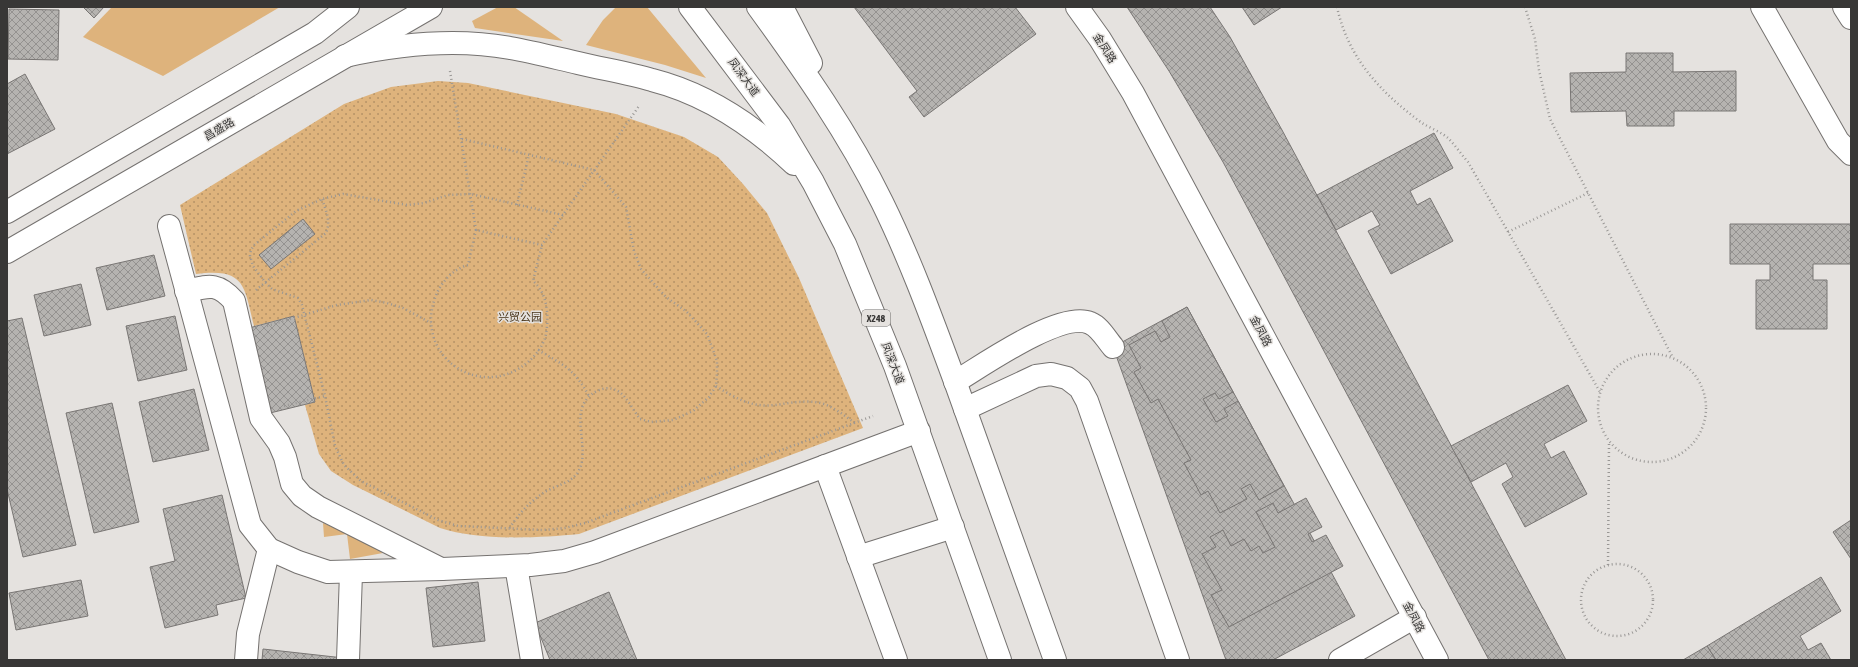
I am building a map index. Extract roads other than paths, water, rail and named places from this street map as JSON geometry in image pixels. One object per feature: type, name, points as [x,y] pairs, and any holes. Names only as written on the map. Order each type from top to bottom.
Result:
[{"type":"street","points":[[7,212],[315,33],[348,7]]},
{"type":"street","name":"昌盛路","points":[[7,252],[431,7]]},
{"type":"street","name":"凤深大道","points":[[690,7],[779,125],[813,182],[845,244],[868,299],[918,431],[1000,660]]},
{"type":"street","points":[[758,7],[802,68],[844,133]]},
{"type":"street","points":[[782,7],[800,40],[844,133],[882,202],[914,274],[965,409],[1055,660]]},
{"type":"street","name":"金凤路","points":[[1077,7],[1100,39],[1133,93],[1437,660]]},
{"type":"street","points":[[1762,7],[1838,141],[1851,154]]},
{"type":"street","points":[[1844,7],[1851,18]]},
{"type":"street","points":[[345,56],[385,47],[426,43],[468,44],[510,48],[652,80],[698,96],[742,121],[780,150],[813,182]]},
{"type":"street","points":[[169,226],[250,525],[269,549],[298,562],[328,572],[352,573],[442,570],[516,566],[564,561],[596,552],[918,431]]},
{"type":"street","points":[[186,291],[212,286],[225,291],[234,301],[261,418],[279,443],[285,457],[292,484],[302,496],[318,508],[442,570]]},
{"type":"street","points":[[955,382],[1025,340],[1047,329],[1070,321],[1081,320],[1090,323],[1098,328],[1113,347]]},
{"type":"street","points":[[965,409],[1036,376],[1051,374],[1067,378],[1080,388],[1088,401],[1178,660]]},
{"type":"street","points":[[825,466],[896,660]]},
{"type":"street","points":[[858,557],[953,527]]},
{"type":"street","points":[[246,660],[248,634],[269,549]]},
{"type":"street","points":[[516,566],[532,660]]},
{"type":"street","points":[[348,660],[352,573]]},
{"type":"street","points":[[1340,660],[1415,617]]},
{"type":"park label","name":"兴贸公园","points":[[520,317]]}]
